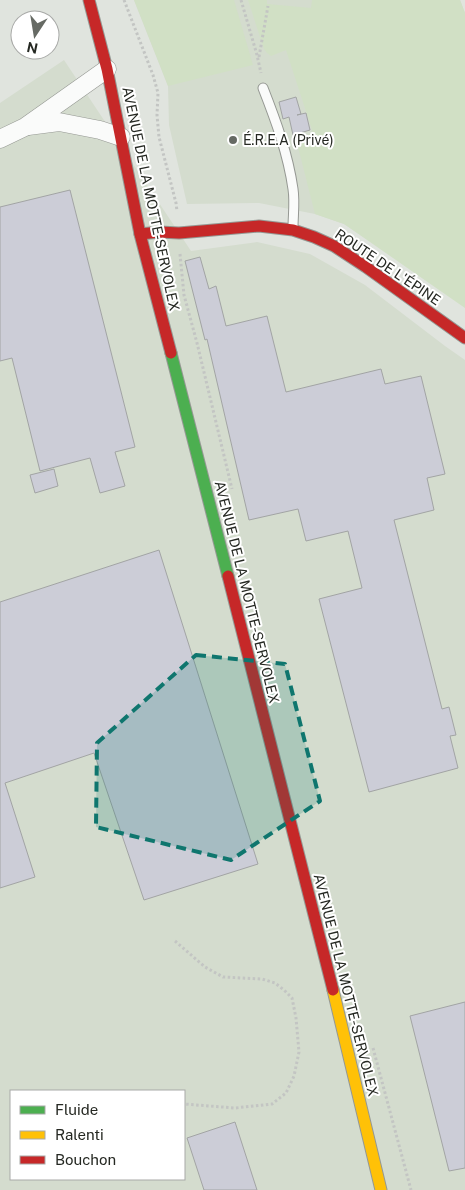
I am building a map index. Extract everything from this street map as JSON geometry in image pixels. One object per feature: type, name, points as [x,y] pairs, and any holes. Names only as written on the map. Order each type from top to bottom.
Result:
[{"type":"main road","name":"AVENUE DE LA MOTTE-SERVOLEX","points":[[90,0],[107,69],[140,234],[324,954],[381,1190]]},
{"type":"main road","name":"ROUTE DE L'ÉPINE","points":[[140,234],[179,233],[259,226],[293,230],[334,246],[465,338]]},
{"type":"street","points":[[0,139],[25,127],[107,69]]},
{"type":"street","points":[[25,127],[59,122],[100,130],[121,137]]},
{"type":"lane","points":[[263,88],[278,125],[286,155],[293,190],[293,230]]},
{"type":"path","points":[[124,0],[158,93],[159,137],[176,202],[184,296],[232,491]]},
{"type":"path","points":[[241,0],[259,60],[263,88]]},
{"type":"path","points":[[259,60],[268,6]]},
{"type":"path","points":[[175,941],[205,967],[223,977],[262,979],[275,983],[284,990],[292,998],[299,1052],[294,1076],[286,1093],[272,1104],[235,1108],[185,1104]]},
{"type":"path","points":[[373,1048],[411,1190]]},
{"type":"highlighted area","points":[[196,655],[285,664],[320,801],[231,860],[96,827],[97,743]]},
{"type":"shaded area","points":[[134,0],[460,0],[465,13],[382,249],[344,224],[315,214],[259,203],[187,204],[169,125],[168,86]]},
{"type":"shaded area","points":[[64,60],[191,251],[257,242],[310,254],[365,285],[465,360],[465,1190],[0,1190],[0,103]]},
{"type":"green space","points":[[134,0],[234,0],[253,65],[168,86]]},
{"type":"green space","points":[[248,0],[267,0],[267,4],[311,8],[312,0],[460,0],[465,13],[465,308],[344,224],[315,214],[296,139],[313,133],[286,50],[271,56],[267,53]]},
{"type":"building","points":[[296,97],[301,114],[297,115],[306,113],[310,130],[293,135],[289,117],[283,119],[279,102]]},
{"type":"building","points":[[70,190],[135,447],[115,452],[125,486],[100,493],[90,458],[40,471],[12,358],[0,361],[0,207]]},
{"type":"building","points":[[200,257],[209,289],[216,286],[226,326],[267,316],[286,392],[381,369],[385,384],[421,376],[445,474],[427,478],[434,510],[394,520],[442,709],[449,707],[456,735],[450,736],[458,768],[369,792],[319,599],[362,588],[348,531],[306,541],[298,509],[249,520],[207,339],[205,340],[185,261]]},
{"type":"building","points":[[54,469],[58,486],[35,493],[30,475]]},
{"type":"building","points":[[159,550],[258,864],[144,900],[94,753],[5,783],[35,877],[0,888],[0,602]]},
{"type":"building","points":[[465,1002],[465,1168],[449,1171],[410,1016]]},
{"type":"building","points":[[235,1122],[257,1190],[204,1190],[187,1138]]},
{"type":"traffic: fast","points":[[171,353],[228,576]]},
{"type":"traffic: slow","points":[[333,990],[381,1190]]},
{"type":"traffic: jam","points":[[89,0],[107,69],[140,234],[171,353]]},
{"type":"traffic: jam","points":[[140,234],[179,233],[259,226],[293,230],[334,246],[465,338]]},
{"type":"traffic: jam","points":[[228,576],[333,990]]},
{"type":"place","name":"É.R.E.A (Privé)","points":[[233,140]]}]
